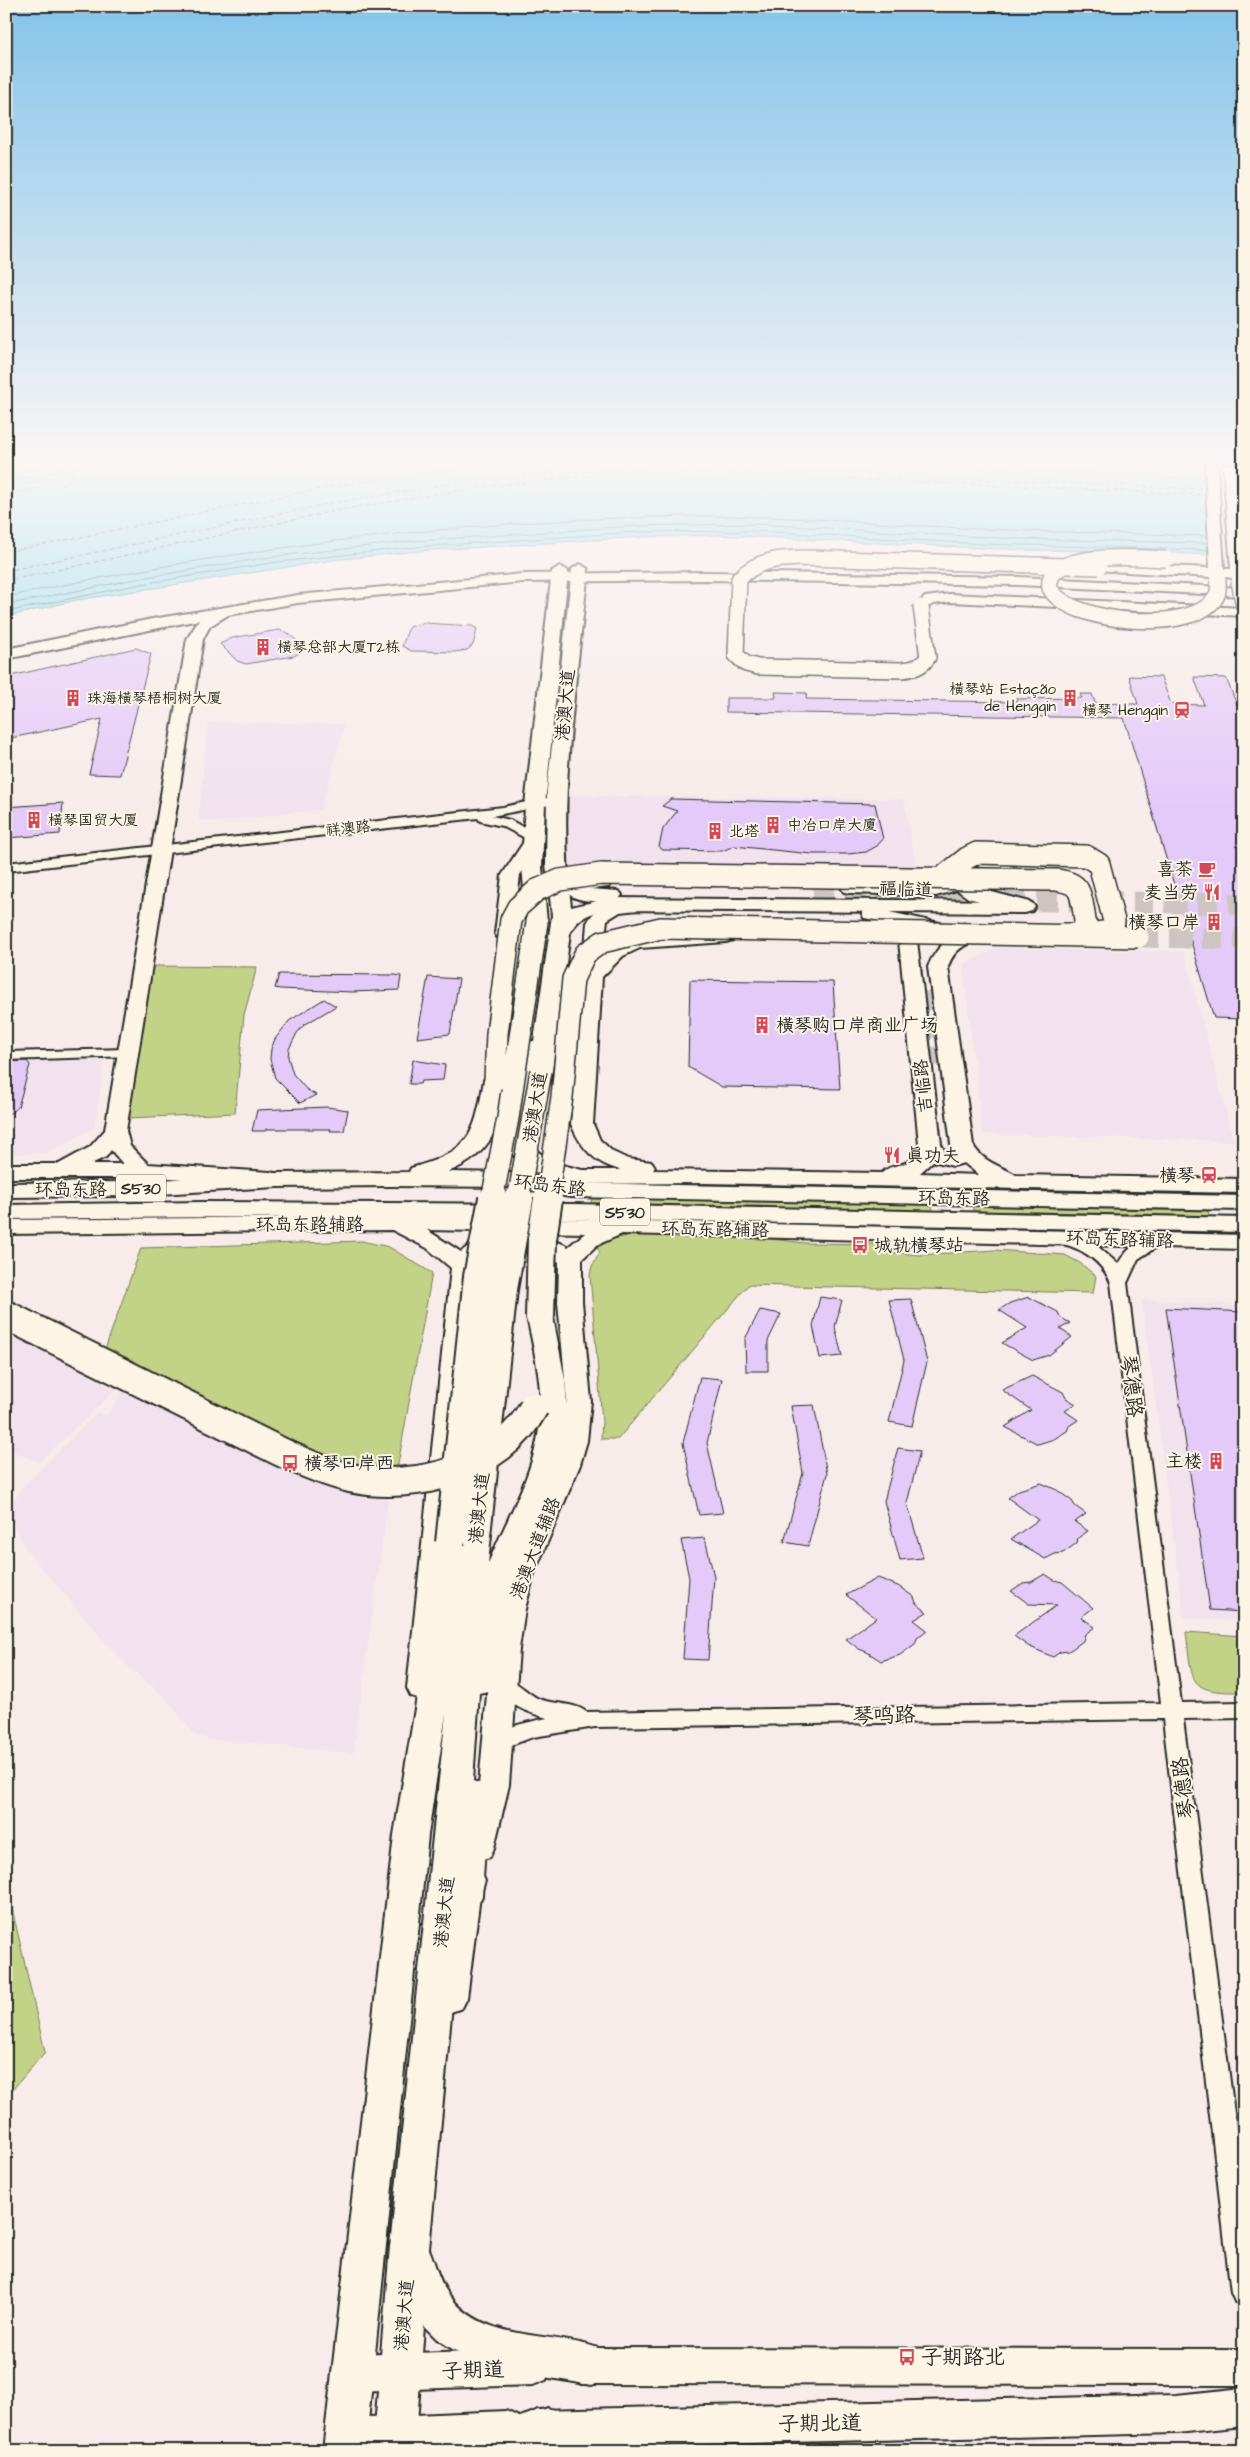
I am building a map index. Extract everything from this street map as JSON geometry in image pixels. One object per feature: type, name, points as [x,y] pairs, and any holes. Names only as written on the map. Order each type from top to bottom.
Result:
[{"type":"main road","points":[[6,646],[57,634],[197,608],[290,595],[442,579]]},
{"type":"main road","points":[[6,654],[152,623],[227,610],[355,592],[507,579]]},
{"type":"main road","name":"港澳大道","points":[[395,2442],[410,2246],[426,2086],[455,1902],[463,1539],[478,1277],[504,1183],[508,1118],[537,922],[532,869],[535,805],[557,599],[566,579]]},
{"type":"main road","name":"港澳大道","points":[[345,2444],[411,1835],[441,1642],[463,1539],[503,1288],[541,1071],[561,923],[556,864],[556,799],[569,579]]},
{"type":"main road","points":[[739,579],[736,655],[746,664],[758,667],[902,670],[916,668],[922,665],[928,657],[921,607],[930,600],[944,598],[1244,612]]},
{"type":"main road","points":[[887,579],[1019,581],[1244,592]]},
{"type":"main road","points":[[1050,579],[1048,581],[1050,590],[1061,601],[1070,606],[1096,615],[1118,619],[1167,620],[1206,608],[1215,599],[1218,579]]},
{"type":"main road","points":[[1239,579],[1244,607]]},
{"type":"main road","points":[[471,582],[531,584],[549,592],[557,599]]},
{"type":"main road","points":[[142,1171],[120,1148],[115,1131],[195,639],[204,623],[227,610]]},
{"type":"main road","points":[[152,623],[180,625],[191,631],[195,639]]},
{"type":"main road","points":[[483,1136],[511,875],[533,840]]},
{"type":"main road","points":[[952,879],[953,873],[964,858],[976,853],[1072,854],[1092,859],[1099,864],[1102,871],[1114,921],[1113,927],[1108,931],[1086,935]]},
{"type":"main road","name":"福临道","points":[[871,914],[923,926],[1002,929],[1091,930],[1099,928],[1103,924],[1104,919],[1090,867],[1080,860],[1063,857],[987,857],[975,861],[952,879],[951,887],[936,891],[601,882],[584,883],[575,888],[579,893],[587,895],[1025,907]]},
{"type":"main road","points":[[556,864],[519,1147],[529,1160],[542,1168],[578,1176]]},
{"type":"main road","points":[[389,1179],[436,1169],[472,1149],[483,1136],[512,1090],[513,1031],[532,869]]},
{"type":"main road","points":[[512,1090],[497,1034],[510,920],[516,908],[525,898],[548,883],[560,879],[601,874],[1057,880],[1072,884],[1080,895],[1086,923],[1085,929],[1075,934],[1056,935]]},
{"type":"main road","points":[[952,879],[974,894],[1025,907]]},
{"type":"main road","name":"福临道","points":[[561,923],[586,901],[613,895]]},
{"type":"main road","name":"福临道","points":[[561,923],[568,917],[594,906],[822,902]]},
{"type":"main road","name":"吉临路","points":[[822,902],[871,914],[889,922],[906,935],[930,1144]]},
{"type":"main road","points":[[650,904],[617,907],[598,916],[596,923],[582,1124],[587,1139],[602,1154],[623,1163],[638,1166],[723,1170],[825,1179]]},
{"type":"main road","points":[[6,1315],[293,1458],[343,1476],[370,1481],[402,1481],[428,1477],[468,1466],[502,1446],[521,1428],[534,1407],[541,1379],[542,1239],[562,1097],[570,995],[575,973],[585,954],[602,942],[641,931],[661,928],[1138,937]]},
{"type":"main road","points":[[938,967],[944,951],[951,945],[968,936],[1002,929]]},
{"type":"main road","points":[[592,977],[616,952],[636,943],[780,930]]},
{"type":"main road","points":[[910,963],[913,954],[923,950],[934,957],[938,967]]},
{"type":"main road","name":"吉临路","points":[[938,967],[960,1135]]},
{"type":"main road","points":[[937,1069],[939,1084],[972,1159],[992,1173],[1010,1180],[1034,1183]]},
{"type":"main road","points":[[455,1902],[460,1856],[472,1791],[490,1607],[499,1574],[545,1461],[554,1420],[553,1391],[540,1317],[531,1235],[541,1071]]},
{"type":"main road","points":[[512,1090],[567,1100],[584,1095]]},
{"type":"main road","points":[[61,1170],[98,1152],[115,1131]]},
{"type":"main road","points":[[930,1144],[937,1156],[952,1160],[963,1155],[960,1135]]},
{"type":"main road","points":[[860,1179],[893,1175],[917,1166],[925,1160],[930,1144]]},
{"type":"main road","points":[[6,1171],[142,1171],[230,1174],[276,1180]]},
{"type":"main road","points":[[504,1183],[578,1176],[1244,1186]]},
{"type":"main road","points":[[202,1209],[297,1200],[348,1198],[353,1195],[356,1179]]},
{"type":"main road","name":"环岛东路","points":[[6,1190],[127,1189],[276,1180],[389,1179],[504,1183],[570,1190],[1244,1203]]},
{"type":"main road","name":"环岛东路","points":[[12,1217],[202,1209],[572,1211],[1238,1227]]},
{"type":"main road","points":[[12,1217],[102,1226]]},
{"type":"main road","points":[[385,1223],[429,1239],[448,1252],[463,1267]]},
{"type":"main road","name":"环岛东路辅路","points":[[102,1226],[385,1223],[1244,1242]]},
{"type":"main road","points":[[411,1835],[424,1646],[463,1267],[468,1258],[480,1248],[503,1244],[554,1247],[571,1259],[578,1248],[590,1240],[608,1231],[627,1227]]},
{"type":"main road","name":"港澳大道辅路","points":[[455,1902],[477,1856],[494,1785],[505,1649],[510,1617],[521,1574],[567,1466],[574,1441],[579,1401],[570,1302],[571,1259]]},
{"type":"main road","points":[[410,2246],[423,2286],[436,2310],[476,2341],[494,2348],[592,2365],[1244,2367]]},
{"type":"main road","name":"子期道","points":[[354,2373],[592,2365]]},
{"type":"main road","name":"子期北道","points":[[395,2442],[548,2429],[1176,2414],[1244,2407]]},
{"type":"main road","points":[[484,2451],[494,2445],[548,2429]]},
{"type":"main road","points":[[345,2444],[395,2442]]},
{"type":"street","name":"祥澳路","points":[[6,867],[161,848],[464,816],[535,805],[556,799]]},
{"type":"street","points":[[464,816],[498,820],[533,840]]},
{"type":"street","points":[[6,1056],[127,1053]]},
{"type":"street","name":"琴德路","points":[[1057,1237],[1083,1245],[1098,1254],[1112,1265],[1119,1283],[1244,2293]]},
{"type":"street","name":"琴德路","points":[[1119,1283],[1130,1256],[1146,1243],[1159,1240]]},
{"type":"street","points":[[503,1684],[517,1698],[533,1707],[596,1719]]},
{"type":"street","name":"琴鸣路","points":[[498,1742],[539,1726],[596,1719],[1244,1710]]},
{"type":"shaded area","points":[[208,722],[345,724],[321,809],[215,822],[200,820]]},
{"type":"shaded area","name":"中冶口岸大廈","points":[[570,796],[904,799],[916,870],[574,869],[566,864]]},
{"type":"shaded area","points":[[996,948],[1184,952],[1234,1141],[983,1134],[963,965]]},
{"type":"shaded area","points":[[107,1048],[94,1128],[45,1153],[6,1154],[6,1050]]},
{"type":"shaded area","name":"主楼","points":[[1142,1300],[1244,1305],[1244,1621],[1184,1617]]},
{"type":"shaded area","points":[[6,1331],[121,1385],[39,1462],[6,1449]]},
{"type":"shaded area","points":[[126,1386],[389,1493],[353,1753],[208,1739],[195,1735],[164,1696],[130,1668],[108,1645],[28,1552],[10,1518],[15,1499],[21,1489],[97,1413],[107,1416]]},
{"type":"green space","points":[[152,966],[257,967],[244,1015],[235,1113],[129,1118]]},
{"type":"green space","points":[[953,1187],[1244,1193],[1244,1197],[922,1190]]},
{"type":"green space","points":[[592,1197],[932,1204],[933,1212],[591,1204]]},
{"type":"green space","points":[[973,1206],[1208,1211],[1209,1216],[973,1211]]},
{"type":"green space","points":[[866,1225],[1204,1231],[1205,1236],[866,1229]]},
{"type":"green space","points":[[632,1235],[756,1237],[805,1243],[883,1244],[889,1252],[919,1255],[995,1250],[1065,1255],[1080,1263],[1096,1276],[1093,1293],[748,1285],[618,1439],[601,1439],[602,1421],[590,1275],[592,1266],[600,1252],[597,1248],[612,1239]]},
{"type":"green space","points":[[362,1241],[389,1247],[432,1273],[397,1470],[334,1465],[103,1355],[141,1248]]},
{"type":"green space","points":[[1186,1632],[1244,1636],[1244,1692],[1211,1690],[1202,1687],[1196,1682],[1192,1674]]},
{"type":"green space","points":[[6,1882],[45,2052],[6,2097]]},
{"type":"water","points":[[6,579],[214,579],[77,600],[6,617]]},
{"type":"building","points":[[425,623],[472,626],[477,629],[473,645],[467,650],[455,652],[411,651],[402,646],[409,627]]},
{"type":"building","name":"横琴总部大厦T2栋","points":[[279,630],[288,633],[306,649],[294,656],[246,664],[237,661],[220,644],[232,638]]},
{"type":"building","name":"珠海横琴梧桐树大厦","points":[[136,648],[151,654],[120,775],[89,774],[102,719],[6,739],[6,677]]},
{"type":"building","name":"横琴口岸","points":[[1129,676],[1161,677],[1171,704],[1204,705],[1194,677],[1226,678],[1237,705],[1244,706],[1244,1019],[1214,1018],[1124,718],[726,712],[726,698],[776,698],[775,692],[807,693],[806,699],[1016,702],[1016,699],[1082,698],[1080,694],[1092,694],[1095,703],[1138,704]]},
{"type":"building","name":"中冶口岸大廈","points":[[671,799],[875,804],[883,839],[877,846],[866,852],[848,854],[812,854],[734,846],[722,851],[663,850],[659,847],[663,829],[677,811],[662,806]]},
{"type":"building","name":"横琴国贸大厦","points":[[63,803],[60,834],[6,838],[6,807]]},
{"type":"building","points":[[279,974],[401,976],[399,990],[352,992],[275,988]]},
{"type":"building","points":[[428,977],[459,979],[450,1034],[417,1038]]},
{"type":"building","name":"横琴购口岸商业广场","points":[[690,980],[833,982],[840,1089],[722,1087],[688,1067]]},
{"type":"building","points":[[324,999],[336,1006],[304,1025],[297,1033],[289,1049],[288,1057],[293,1074],[306,1089],[316,1095],[300,1103],[275,1078],[270,1059],[271,1049],[275,1039],[289,1021]]},
{"type":"building","points":[[413,1060],[445,1065],[443,1080],[421,1081],[420,1084],[409,1084]]},
{"type":"building","points":[[27,1061],[30,1065],[18,1107],[6,1116],[6,1062]]},
{"type":"building","points":[[327,1107],[348,1110],[344,1131],[330,1131],[331,1129],[267,1129],[266,1131],[252,1131],[257,1110]]},
{"type":"building","points":[[820,1297],[842,1300],[835,1327],[842,1356],[820,1358],[813,1326]]},
{"type":"building","points":[[1029,1297],[1058,1312],[1060,1317],[1070,1323],[1060,1329],[1072,1337],[1049,1355],[1033,1360],[1002,1343],[1027,1328],[999,1310],[1010,1303]]},
{"type":"building","points":[[911,1299],[927,1362],[912,1426],[889,1422],[904,1360],[889,1300]]},
{"type":"building","name":"主楼","points":[[1166,1308],[1244,1312],[1244,1612],[1210,1610]]},
{"type":"building","points":[[760,1310],[781,1314],[768,1341],[768,1371],[746,1371],[745,1339]]},
{"type":"building","points":[[1032,1376],[1063,1392],[1066,1398],[1076,1404],[1065,1411],[1078,1420],[1069,1426],[1067,1431],[1054,1439],[1038,1444],[1005,1427],[1031,1410],[1002,1390]]},
{"type":"building","points":[[700,1377],[722,1379],[707,1443],[723,1513],[699,1515],[683,1443]]},
{"type":"building","points":[[814,1405],[827,1474],[808,1546],[784,1542],[803,1473],[791,1406]]},
{"type":"building","points":[[898,1448],[920,1451],[907,1503],[923,1558],[900,1560],[884,1501]]},
{"type":"building","points":[[1041,1483],[1057,1490],[1086,1514],[1075,1522],[1088,1531],[1078,1538],[1077,1543],[1063,1553],[1055,1554],[1045,1559],[1011,1539],[1038,1520],[1008,1498],[1019,1490]]},
{"type":"building","points":[[705,1538],[714,1577],[708,1660],[683,1659],[689,1578],[681,1540]]},
{"type":"building","points":[[1045,1574],[1054,1580],[1062,1582],[1093,1608],[1081,1617],[1095,1627],[1085,1634],[1083,1641],[1069,1651],[1060,1652],[1053,1657],[1028,1646],[1014,1636],[1057,1605],[1029,1604],[1011,1591],[1023,1583],[1031,1582]]},
{"type":"building","points":[[878,1578],[898,1586],[914,1597],[916,1603],[927,1612],[914,1620],[927,1630],[917,1638],[915,1644],[900,1655],[881,1661],[859,1649],[846,1639],[876,1618],[846,1595]]},
{"type":"ferry route","points":[[6,581],[17,579]]},
{"type":"tunnel","points":[[813,897],[1244,904]]},
{"type":"tunnel","points":[[1138,937],[1244,939]]},
{"type":"tunnel","points":[[928,991],[937,1069]]},
{"type":"place","name":"横琴总部大厦T2栋","points":[[263,647]]},
{"type":"place","name":"珠海横琴梧桐树大厦","points":[[73,698]]},
{"type":"place","name":"橫琴站 Estação de Hengqin","points":[[1070,698]]},
{"type":"place","name":"橫琴 Hengqin","points":[[1182,710]]},
{"type":"place","name":"横琴国贸大厦","points":[[34,820]]},
{"type":"place","name":"中冶口岸大廈","points":[[773,825]]},
{"type":"place","name":"北塔","points":[[715,831]]},
{"type":"place","name":"喜茶","points":[[1207,869]]},
{"type":"place","name":"麦当劳","points":[[1212,892]]},
{"type":"place","name":"横琴口岸","points":[[1214,922]]},
{"type":"place","name":"横琴购口岸商业广场","points":[[762,1025]]},
{"type":"place","name":"真功夫","points":[[892,1155]]},
{"type":"place","name":"横琴","points":[[1209,1175]]},
{"type":"place","name":"城轨横琴站","points":[[860,1245]]},
{"type":"place","name":"主楼","points":[[1216,1461]]},
{"type":"place","name":"横琴口岸西","points":[[290,1463]]},
{"type":"place","name":"子期路北","points":[[907,2357]]}]
